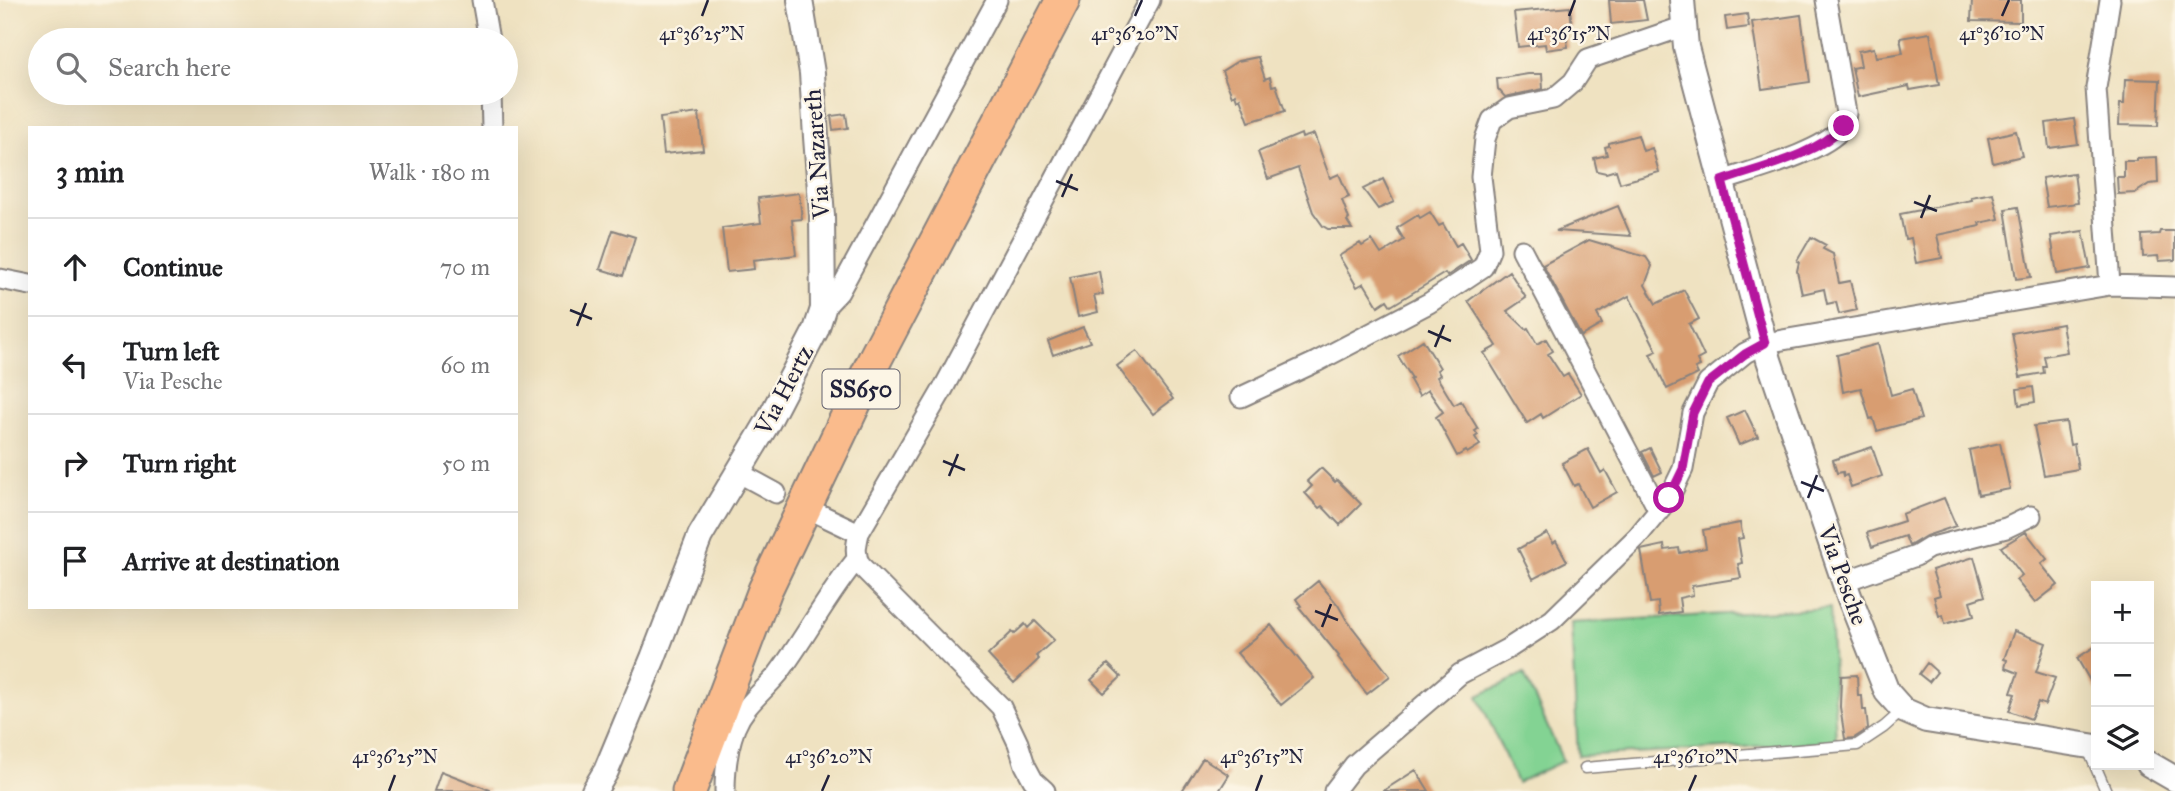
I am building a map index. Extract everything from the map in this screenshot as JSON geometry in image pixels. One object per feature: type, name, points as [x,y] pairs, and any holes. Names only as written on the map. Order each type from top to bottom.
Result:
[{"type":"highway","name":"SS650","points":[[689,791],[765,590],[876,358],[1063,0]]},
{"type":"street","points":[[482,0],[487,28]]},
{"type":"street","name":"Via Nazareth","points":[[800,0],[812,73],[822,216],[823,309]]},
{"type":"street","name":"Via Hertz","points":[[594,791],[606,771],[653,658],[700,536],[739,473],[816,330],[823,309],[839,292],[997,0]]},
{"type":"street","points":[[1035,787],[1001,707],[861,566],[855,547],[859,533],[938,398],[1150,0]]},
{"type":"street","name":"Via Pesche","points":[[1682,0],[1686,47],[1765,343],[1845,581],[1887,692],[1902,710]]},
{"type":"street","points":[[1722,181],[1816,148],[1835,136],[1844,126],[1846,113],[1826,0]]},
{"type":"street","points":[[2109,285],[2096,88],[2110,0]]},
{"type":"street","points":[[1241,397],[1316,362],[1429,303],[1483,267],[1490,250],[1481,177],[1485,139],[1492,120],[1509,108],[1553,99],[1573,82],[1588,59],[1685,26]]},
{"type":"street","points":[[491,105],[492,126]]},
{"type":"street","points":[[1522,250],[1659,511]]},
{"type":"street","points":[[0,279],[28,285]]},
{"type":"street","points":[[1335,791],[1354,765],[1460,674],[1509,648],[1552,620],[1637,537],[1669,498],[1683,469],[1693,413],[1708,383],[1745,354],[1765,343],[2109,285],[2175,287]]},
{"type":"street","points":[[739,473],[776,493]]},
{"type":"street","points":[[815,512],[859,533]]},
{"type":"street","points":[[1845,581],[1916,556],[1938,545],[2006,528],[2031,516]]},
{"type":"street","points":[[725,791],[725,767],[736,726],[748,705],[777,676],[841,578],[857,559]]},
{"type":"street","points":[[1902,710],[1926,720],[2091,746]]},
{"type":"street","points":[[2154,767],[2175,779]]},
{"type":"lane","points":[[1586,768],[1857,745],[1884,727],[1902,710]]},
{"type":"lane","points":[[2099,770],[2106,791]]},
{"type":"green space","points":[[1830,608],[1836,742],[1578,756],[1571,623]]},
{"type":"green space","points":[[1524,674],[1563,761],[1517,783],[1478,696]]},
{"type":"building","points":[[1609,0],[1643,0],[1647,20],[1611,24]]},
{"type":"building","points":[[1972,0],[2021,0],[2021,22],[1971,21]]},
{"type":"building","points":[[1570,7],[1572,27],[1565,28],[1568,47],[1546,50],[1545,44],[1518,47],[1514,12]]},
{"type":"building","points":[[1747,14],[1749,27],[1727,30],[1725,17]]},
{"type":"building","points":[[1801,15],[1810,82],[1762,89],[1752,22]]},
{"type":"building","points":[[1930,33],[1939,85],[1910,90],[1909,86],[1858,97],[1852,68],[1861,66],[1858,51],[1874,48],[1876,57],[1903,53],[1900,38]]},
{"type":"building","points":[[1258,57],[1265,79],[1270,77],[1272,86],[1276,85],[1285,111],[1249,122],[1240,98],[1237,100],[1235,94],[1232,96],[1222,71],[1238,61]]},
{"type":"building","points":[[1542,74],[1543,89],[1505,97],[1498,89],[1497,79]]},
{"type":"building","points":[[2125,79],[2160,80],[2158,126],[2119,125],[2120,104],[2124,104]]},
{"type":"building","points":[[699,113],[703,150],[664,154],[660,118]]},
{"type":"building","points":[[846,114],[848,128],[833,130],[831,116]]},
{"type":"building","points":[[2074,119],[2078,144],[2049,148],[2046,123]]},
{"type":"building","points":[[2016,131],[2022,156],[1993,163],[1988,138]]},
{"type":"building","points":[[1301,134],[1302,138],[1314,134],[1330,178],[1339,174],[1349,197],[1342,200],[1349,219],[1347,221],[1352,229],[1328,229],[1323,226],[1313,212],[1298,168],[1268,179],[1258,152]]},
{"type":"building","points":[[1638,135],[1643,151],[1652,148],[1659,172],[1620,183],[1616,170],[1606,173],[1597,171],[1594,158],[1607,155],[1605,147],[1609,146],[1609,143]]},
{"type":"building","points":[[2157,157],[2158,183],[2149,184],[2135,193],[2118,194],[2117,177],[2124,177],[2124,161]]},
{"type":"building","points":[[2074,173],[2078,203],[2047,207],[2042,178]]},
{"type":"building","points":[[1383,179],[1394,202],[1378,209],[1363,189]]},
{"type":"building","points":[[799,193],[802,219],[792,220],[796,255],[753,260],[754,269],[727,272],[722,228],[761,223],[758,198]]},
{"type":"building","points":[[1993,193],[1999,219],[1937,235],[1942,258],[1916,263],[1911,238],[1905,239],[1900,214],[1972,200],[1971,197]]},
{"type":"building","points":[[1618,206],[1631,236],[1556,231]]},
{"type":"building","points":[[2018,207],[2031,277],[2016,279],[2005,209]]},
{"type":"building","points":[[1430,212],[1439,226],[1443,224],[1456,246],[1461,243],[1471,260],[1391,306],[1387,300],[1378,306],[1364,283],[1357,287],[1339,256],[1360,243],[1362,246],[1372,240],[1381,254],[1404,240],[1397,228],[1418,215],[1420,218]]},
{"type":"building","points":[[613,230],[635,237],[623,276],[600,269]]},
{"type":"building","points":[[2083,231],[2090,268],[2057,274],[2051,236]]},
{"type":"building","points":[[2160,231],[2175,231],[2175,260],[2159,261],[2158,256],[2143,257],[2142,235],[2159,234]]},
{"type":"building","points":[[1811,237],[1826,245],[1823,249],[1833,254],[1839,283],[1850,281],[1857,310],[1839,314],[1836,302],[1827,304],[1824,289],[1802,294],[1797,261]]},
{"type":"building","points":[[1589,240],[1646,257],[1652,266],[1645,285],[1656,304],[1684,290],[1699,319],[1689,324],[1704,356],[1697,360],[1700,366],[1695,368],[1698,374],[1667,389],[1650,354],[1657,351],[1629,296],[1597,314],[1602,324],[1581,336],[1543,265]]},
{"type":"building","points":[[1099,271],[1103,294],[1094,295],[1098,312],[1078,317],[1070,277]]},
{"type":"building","points":[[1509,271],[1526,298],[1507,311],[1528,328],[1537,344],[1546,339],[1553,351],[1548,354],[1563,377],[1568,374],[1581,394],[1543,418],[1541,414],[1527,423],[1484,353],[1497,346],[1468,301]]},
{"type":"building","points":[[2062,324],[2067,352],[2044,356],[2044,373],[2020,377],[2012,333]]},
{"type":"building","points":[[1083,327],[1090,342],[1053,355],[1048,341]]},
{"type":"building","points":[[1423,340],[1440,368],[1437,370],[1440,375],[1437,377],[1454,405],[1461,401],[1478,429],[1475,431],[1478,435],[1475,437],[1480,445],[1467,453],[1466,451],[1457,456],[1436,417],[1443,412],[1428,390],[1419,396],[1410,380],[1412,378],[1398,356]]},
{"type":"building","points":[[1878,344],[1891,395],[1912,389],[1921,419],[1877,431],[1873,418],[1870,419],[1861,388],[1843,392],[1837,355]]},
{"type":"building","points":[[1137,351],[1173,399],[1153,414],[1117,366]]},
{"type":"building","points":[[2033,387],[2035,402],[2019,405],[2017,389]]},
{"type":"building","points":[[1745,410],[1758,437],[1739,445],[1727,418]]},
{"type":"building","points":[[2066,422],[2070,445],[2074,444],[2078,469],[2044,475],[2034,426]]},
{"type":"building","points":[[2000,443],[2010,489],[1978,495],[1969,450]]},
{"type":"building","points":[[1872,447],[1882,476],[1851,487],[1847,475],[1844,476],[1843,472],[1837,473],[1833,460]]},
{"type":"building","points":[[1650,448],[1662,472],[1654,476],[1642,452]]},
{"type":"building","points":[[1588,449],[1601,473],[1605,470],[1617,492],[1590,507],[1578,484],[1574,486],[1562,463]]},
{"type":"building","points":[[1321,468],[1361,504],[1340,525],[1305,493],[1312,486],[1307,481]]},
{"type":"building","points":[[1944,498],[1956,526],[1926,536],[1909,546],[1905,536],[1872,547],[1867,533],[1904,521],[1902,514]]},
{"type":"building","points":[[1740,523],[1743,538],[1738,539],[1742,563],[1738,564],[1741,578],[1692,586],[1693,595],[1679,598],[1681,612],[1659,615],[1658,602],[1650,603],[1641,550],[1664,545],[1665,550],[1679,548],[1680,553],[1706,548],[1703,530]]},
{"type":"building","points":[[2026,532],[2047,559],[2041,564],[2058,585],[2035,603],[2016,580],[2022,575],[2001,547]]},
{"type":"building","points":[[1547,533],[1553,543],[1556,541],[1567,561],[1533,579],[1518,549]]},
{"type":"building","points":[[1974,557],[1985,596],[1970,601],[1974,616],[1945,624],[1943,615],[1939,616],[1934,597],[1940,595],[1932,570]]},
{"type":"building","points":[[1318,581],[1390,676],[1367,694],[1299,607],[1301,606],[1296,599]]},
{"type":"building","points":[[1035,621],[1054,640],[1036,656],[1039,659],[1014,683],[988,655],[1012,632],[1014,634],[1025,624],[1028,628]]},
{"type":"building","points":[[1271,625],[1314,678],[1281,705],[1237,653]]},
{"type":"building","points":[[2014,631],[2046,643],[2036,672],[2055,678],[2045,705],[2038,702],[2031,719],[2009,711],[2015,694],[2011,693],[2018,673],[2005,668],[2007,660],[2004,659]]},
{"type":"building","points":[[2091,649],[2091,682],[2077,658]]},
{"type":"building","points":[[1927,663],[1937,672],[1929,682],[1919,674]]},
{"type":"building","points":[[1108,664],[1121,677],[1104,693],[1091,680]]},
{"type":"building","points":[[1857,675],[1858,696],[1862,696],[1868,729],[1854,738],[1845,739],[1840,707],[1841,676]]},
{"type":"building","points":[[1203,758],[1229,775],[1219,791],[1182,791]]},
{"type":"building","points":[[1416,770],[1429,791],[1383,791]]},
{"type":"building","points":[[441,771],[490,790],[490,791],[434,791]]},
{"type":"route","points":[[1669,498],[1683,469],[1693,413],[1708,383],[1745,354],[1765,343],[1722,181],[1816,148],[1835,136],[1844,126]]}]
